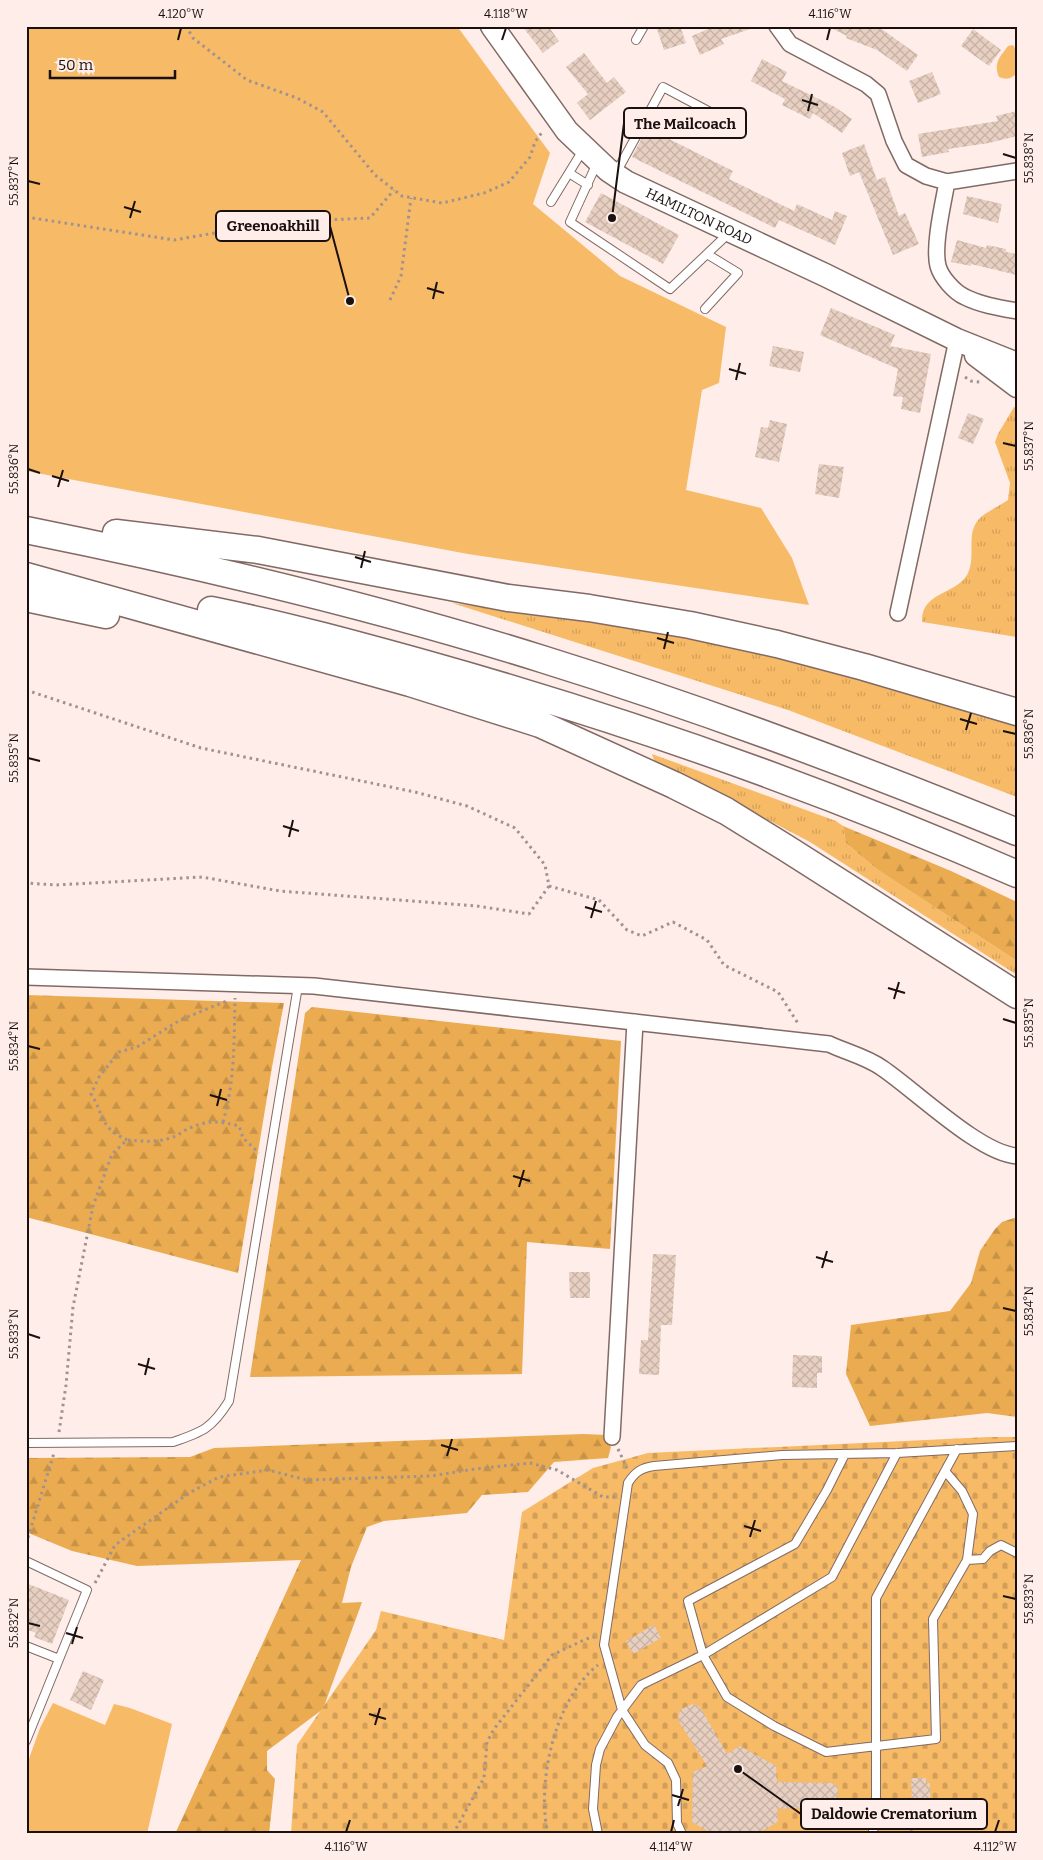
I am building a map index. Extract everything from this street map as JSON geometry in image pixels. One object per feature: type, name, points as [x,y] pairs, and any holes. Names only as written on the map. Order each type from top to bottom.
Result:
[{"type":"highway","points":[[26,520],[258,550],[508,598],[589,608],[690,625],[864,666],[1017,712]]},
{"type":"highway","points":[[26,530],[154,556],[300,591],[539,658],[635,688],[796,746],[968,812],[1017,833]]},
{"type":"highway","points":[[26,571],[259,620],[507,687],[633,727],[795,784],[901,825],[1017,874]]},
{"type":"highway","points":[[26,576],[410,683],[540,724],[726,811],[1017,996]]},
{"type":"highway","points":[[26,598],[115,616],[406,693],[624,762]]},
{"type":"main road","name":"HAMILTON ROAD","points":[[492,26],[567,131],[599,161],[626,182],[957,340],[1017,364]]},
{"type":"main road","name":"HAMILTON ROAD","points":[[957,340],[1017,386]]},
{"type":"street","points":[[777,26],[790,44],[866,84],[878,94],[894,141],[906,165],[926,176],[947,182],[1017,171]]},
{"type":"street","points":[[947,182],[936,250],[938,267],[948,283],[964,297],[1017,312]]},
{"type":"street","points":[[898,612],[957,340]]},
{"type":"street","points":[[26,977],[298,986],[829,1044],[881,1067],[977,1140],[996,1152],[1017,1156]]},
{"type":"street","points":[[612,1437],[635,1022]]},
{"type":"lane","points":[[636,40],[644,26]]},
{"type":"lane","points":[[730,232],[670,289],[570,222],[599,161],[662,87],[731,123]]},
{"type":"lane","points":[[551,202],[569,173],[599,161]]},
{"type":"lane","points":[[569,173],[588,185]]},
{"type":"lane","points":[[705,309],[738,273],[707,254]]},
{"type":"lane","points":[[26,1444],[173,1442],[196,1434],[217,1420],[229,1401],[298,986]]},
{"type":"lane","points":[[682,1834],[677,1823],[676,1780],[668,1763],[645,1746],[622,1710],[604,1645],[628,1483],[634,1473],[643,1468],[654,1466],[782,1455],[897,1453],[1017,1446]]},
{"type":"lane","points":[[872,1834],[876,1822],[876,1598],[957,1449]]},
{"type":"lane","points":[[598,1834],[593,1809],[596,1766],[600,1749],[622,1710],[641,1685],[703,1655],[832,1577],[897,1453]]},
{"type":"lane","points":[[845,1454],[795,1544],[688,1601],[703,1655],[727,1696],[774,1726],[826,1752],[936,1739],[933,1619],[967,1560],[973,1514],[962,1491],[945,1470]]},
{"type":"lane","points":[[967,1560],[983,1559],[990,1551],[1001,1545],[1017,1553]]},
{"type":"lane","points":[[26,1561],[87,1590],[26,1741]]},
{"type":"lane","points":[[26,1646],[59,1659]]},
{"type":"path","points":[[186,26],[193,38],[247,80],[297,98],[324,112],[375,175],[402,196],[442,203],[484,193],[509,182],[530,157],[535,142],[555,114]]},
{"type":"path","points":[[26,217],[174,240],[279,222],[370,218],[394,190]]},
{"type":"path","points":[[390,300],[401,276],[411,198]]},
{"type":"path","points":[[26,690],[202,748],[415,792],[467,806],[515,828],[545,865],[549,886],[529,914],[477,906],[280,891],[202,877],[56,885],[26,883]]},
{"type":"path","points":[[549,886],[599,900],[627,930],[642,936],[673,922],[707,940],[724,964],[778,992],[809,1042]]},
{"type":"path","points":[[223,1122],[230,1098],[235,997],[180,1020],[137,1047],[119,1052],[99,1076],[91,1094],[98,1102],[109,1129],[127,1140],[146,1142],[172,1137],[206,1122],[223,1122],[239,1126],[243,1138],[269,1162]]},
{"type":"path","points":[[26,1544],[58,1443],[66,1386],[73,1307],[93,1206],[112,1154],[127,1140]]},
{"type":"path","points":[[612,1437],[632,1477]]},
{"type":"path","points":[[87,1590],[95,1583],[115,1545],[190,1493],[219,1478],[268,1470],[307,1480],[431,1476],[530,1463],[557,1470],[603,1497],[626,1498]]},
{"type":"path","points":[[454,1834],[484,1778],[487,1742],[494,1729],[515,1701],[552,1656],[586,1639],[606,1635]]},
{"type":"path","points":[[548,1834],[545,1779],[556,1730],[582,1681],[591,1670],[608,1657]]},
{"type":"path","points":[[897,1816],[914,1834]]},
{"type":"green space","points":[[26,26],[457,26],[550,153],[533,204],[620,276],[726,327],[719,383],[702,390],[686,490],[761,508],[792,558],[809,605],[468,554],[26,471]]},
{"type":"green space","points":[[1013,45],[1017,51],[1017,73],[1009,78],[999,77],[997,72],[998,60],[1008,46]]},
{"type":"green space","points":[[1014,407],[1017,409],[1017,637],[922,622],[923,612],[927,605],[933,599],[962,582],[967,575],[971,561],[973,532],[979,519],[1008,500],[1010,483],[995,442]]},
{"type":"green space","points":[[452,603],[687,634],[885,680],[1017,721],[1017,797],[788,710]]},
{"type":"green space","points":[[652,754],[836,821],[843,826],[846,843],[878,870],[1017,961],[1017,975],[810,842],[654,760]]},
{"type":"green space","points":[[843,826],[951,871],[1017,902],[1017,961],[878,870],[846,843]]},
{"type":"green space","points":[[26,995],[284,1003],[238,1273],[26,1217]]},
{"type":"green space","points":[[312,1007],[621,1041],[610,1249],[527,1242],[522,1374],[250,1377],[305,1013]]},
{"type":"green space","points":[[1017,1217],[1017,1417],[987,1413],[870,1426],[846,1374],[851,1325],[950,1311],[971,1283],[980,1251],[995,1229],[1002,1222]]},
{"type":"green space","points":[[583,1434],[607,1435],[611,1447],[608,1458],[554,1462],[528,1492],[482,1495],[467,1513],[384,1521],[367,1527],[351,1567],[342,1603],[362,1602],[323,1709],[267,1751],[267,1770],[275,1779],[269,1834],[175,1834],[301,1560],[137,1566],[72,1551],[26,1532],[26,1458],[190,1457],[214,1448]]},
{"type":"green space","points":[[1017,1437],[1017,1834],[291,1834],[297,1745],[376,1630],[381,1611],[504,1640],[522,1512],[593,1468],[648,1453]]},
{"type":"green space","points":[[53,1703],[105,1725],[114,1704],[172,1724],[147,1834],[26,1834],[26,1767],[40,1728]]},
{"type":"building","points":[[522,26],[548,26],[559,41],[543,53]]},
{"type":"building","points":[[666,26],[680,26],[686,43],[664,50],[657,29]]},
{"type":"building","points":[[715,26],[753,26],[753,28],[721,39],[724,44],[700,55],[692,36]]},
{"type":"building","points":[[827,26],[874,26],[883,30],[918,55],[907,71],[877,50],[846,38],[847,36]]},
{"type":"building","points":[[973,29],[1001,50],[989,66],[961,46]]},
{"type":"building","points":[[584,53],[607,83],[614,77],[626,92],[590,120],[577,103],[588,94],[566,67]]},
{"type":"building","points":[[762,59],[787,72],[782,81],[835,107],[852,119],[842,133],[813,113],[810,119],[782,105],[785,99],[751,81]]},
{"type":"building","points":[[932,72],[941,94],[918,103],[909,81]]},
{"type":"building","points":[[1017,111],[1017,136],[989,143],[948,149],[949,152],[922,157],[918,134],[998,121],[996,116]]},
{"type":"building","points":[[647,128],[733,171],[729,179],[794,211],[797,204],[832,220],[835,211],[847,216],[835,245],[779,220],[775,228],[632,157]]},
{"type":"building","points":[[864,144],[877,180],[885,177],[899,216],[905,213],[919,244],[893,255],[859,172],[850,176],[842,153]]},
{"type":"building","points":[[601,193],[679,235],[663,264],[585,222]]},
{"type":"building","points":[[967,196],[1002,204],[998,223],[963,214]]},
{"type":"building","points":[[957,240],[986,248],[987,245],[1006,249],[1006,252],[1017,254],[1017,275],[971,264],[971,266],[951,262]]},
{"type":"building","points":[[831,308],[895,335],[890,346],[931,354],[920,413],[901,409],[903,397],[893,396],[898,369],[820,335]]},
{"type":"building","points":[[773,346],[804,352],[800,372],[769,366]]},
{"type":"building","points":[[968,413],[984,419],[973,444],[958,438]]},
{"type":"building","points":[[770,420],[787,424],[779,462],[755,457],[761,427],[768,428]]},
{"type":"building","points":[[819,464],[844,467],[839,498],[815,494]]},
{"type":"building","points":[[653,1254],[676,1255],[672,1325],[661,1325],[659,1375],[639,1374],[641,1340],[648,1340]]},
{"type":"building","points":[[569,1272],[590,1272],[590,1298],[570,1298]]},
{"type":"building","points":[[793,1355],[822,1356],[822,1373],[817,1373],[817,1388],[792,1387]]},
{"type":"building","points":[[26,1583],[69,1600],[52,1644],[34,1637],[36,1633],[26,1629]]},
{"type":"building","points":[[654,1625],[661,1638],[633,1654],[626,1641]]},
{"type":"building","points":[[83,1671],[104,1680],[91,1710],[70,1700]]},
{"type":"building","points":[[692,1704],[700,1707],[727,1754],[740,1746],[776,1766],[777,1782],[831,1783],[838,1787],[837,1801],[832,1807],[777,1809],[778,1822],[756,1834],[713,1834],[692,1822],[693,1772],[707,1766],[678,1720],[680,1710]]},
{"type":"building","points":[[911,1778],[926,1778],[926,1783],[930,1783],[930,1804],[912,1805]]},
{"type":"place","name":"The Mailcoach","points":[[612,218]]},
{"type":"place","name":"Greenoakhill","points":[[350,301]]},
{"type":"place","name":"Daldowie Crematorium","points":[[738,1769]]}]
